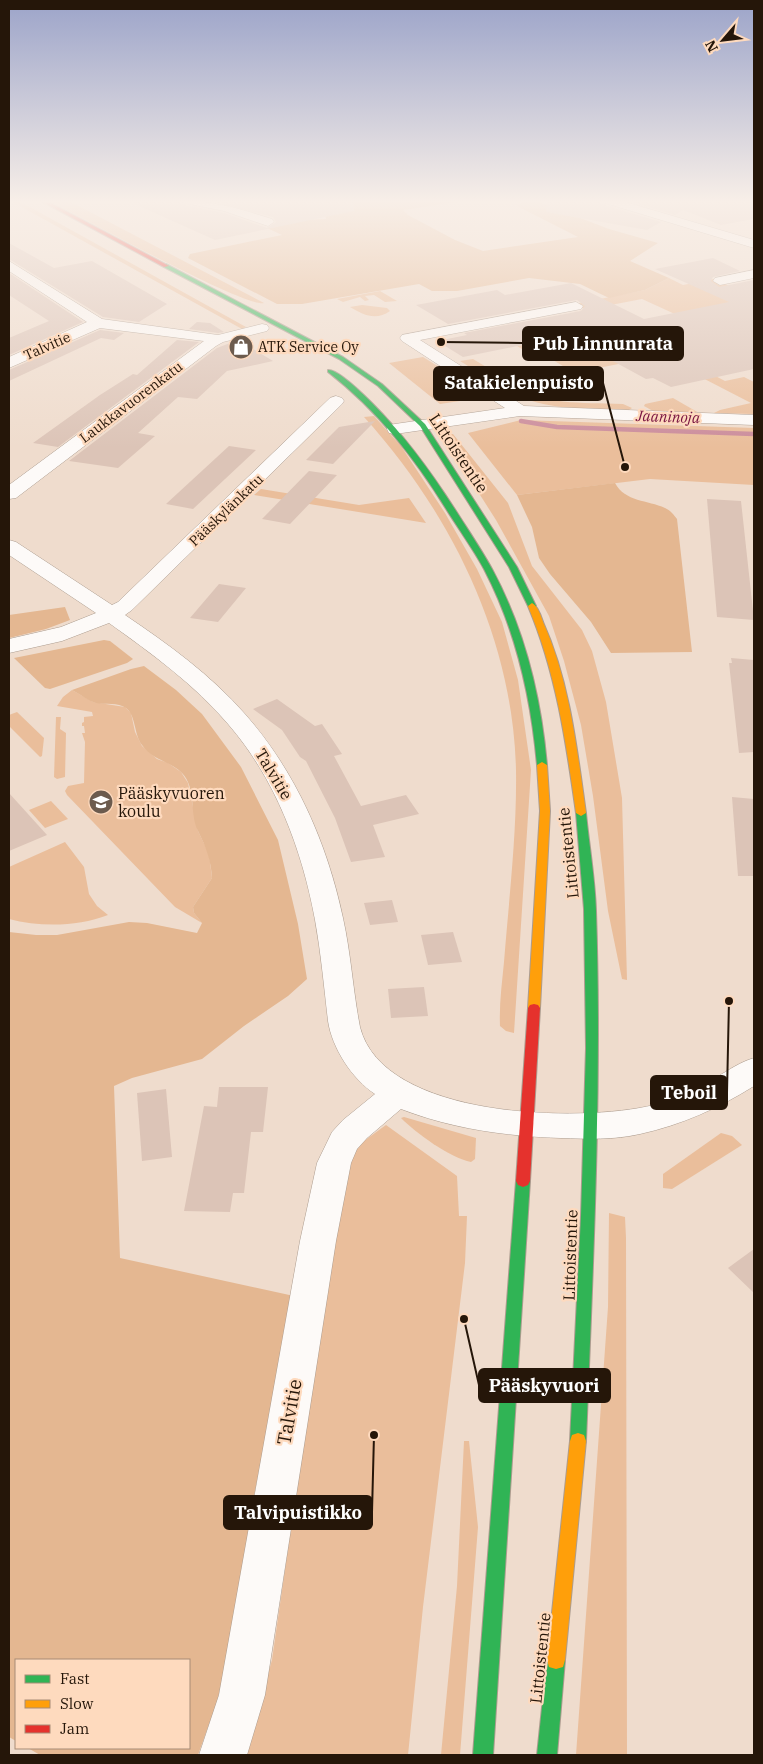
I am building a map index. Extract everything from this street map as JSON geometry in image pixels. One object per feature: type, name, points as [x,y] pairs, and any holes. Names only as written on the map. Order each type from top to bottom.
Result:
[{"type":"main road","name":"Littoistentie","points":[[182,283],[294,346]]},
{"type":"main road","name":"Littoistentie","points":[[195,283],[341,358],[380,385],[423,425],[513,567],[536,614],[561,694],[583,824],[590,909],[592,1048],[580,1420],[547,1755]]},
{"type":"main road","name":"Littoistentie","points":[[324,366],[350,385],[395,428],[426,470],[488,569],[510,618],[525,661],[541,742],[544,811],[528,1124],[483,1755]]},
{"type":"street","name":"Talvitie","points":[[37,283],[98,323]]},
{"type":"street","points":[[520,411],[407,338],[576,306]]},
{"type":"street","points":[[98,323],[218,339]]},
{"type":"street","name":"Talvitie","points":[[9,363],[98,323]]},
{"type":"street","name":"Laukkavuorenkatu","points":[[9,494],[218,339],[262,328]]},
{"type":"street","name":"Pääskylänkatu","points":[[9,646],[63,632],[112,614],[132,600],[336,401]]},
{"type":"street","points":[[395,428],[520,411],[754,420]]},
{"type":"street","name":"Talvitie","points":[[9,546],[112,614],[197,678],[232,712],[257,745],[293,806],[307,839],[326,898],[339,983],[343,1025],[356,1055],[378,1080],[398,1093],[440,1110],[484,1120],[590,1127],[639,1122],[686,1108],[754,1070]]},
{"type":"street","name":"Talvitie","points":[[223,1755],[242,1695],[318,1241],[334,1163],[344,1141],[355,1129],[398,1093]]},
{"type":"shaded area","points":[[160,283],[167,283],[246,327],[242,329]]},
{"type":"shaded area","points":[[210,283],[226,283],[264,303],[251,301]]},
{"type":"shaded area","points":[[237,283],[500,283],[457,291],[432,291],[419,284],[302,304],[277,304]]},
{"type":"shaded area","points":[[574,283],[658,283],[645,290],[609,298],[580,284]]},
{"type":"shaded area","points":[[658,283],[683,285],[724,283],[754,297],[754,302],[677,315],[642,299],[586,310],[575,304],[645,290]]},
{"type":"shaded area","points":[[380,291],[397,301],[385,302],[374,295],[365,296],[369,300],[365,301],[360,297],[343,302],[337,299]]},
{"type":"shaded area","points":[[362,305],[387,308],[390,311],[380,316],[370,316],[350,307]]},
{"type":"shaded area","points":[[641,337],[725,381],[744,377],[754,382],[754,414],[714,413],[751,403],[660,356],[567,374],[555,368],[563,366],[541,353],[552,351],[547,348],[535,350],[541,354],[532,355],[517,346],[550,340],[560,345],[585,340]]},
{"type":"shaded area","points":[[423,357],[487,397],[440,404],[389,363]]},
{"type":"shaded area","points":[[473,359],[503,377],[503,381],[532,395],[561,401],[623,404],[632,408],[629,410],[557,407],[529,400],[501,387],[460,361]]},
{"type":"shaded area","points":[[673,398],[699,413],[653,411],[644,406],[645,404]]},
{"type":"shaded area","points":[[374,416],[401,446],[445,513],[477,569],[502,622],[518,680],[531,770],[514,1033],[506,1031],[500,1026],[500,1002],[512,866],[516,793],[512,721],[503,673],[490,626],[450,536],[424,494],[395,454],[364,417]]},
{"type":"shaded area","points":[[521,420],[754,428],[754,485],[650,479],[517,495],[468,433]]},
{"type":"shaded area","points":[[450,434],[453,434],[508,503],[532,566],[582,630],[592,651],[606,702],[622,798],[627,980],[622,979],[608,911],[593,796],[581,725],[564,661],[549,616],[496,520],[454,454],[448,440]]},
{"type":"shaded area","points":[[615,483],[625,494],[637,500],[665,508],[677,519],[692,652],[611,653],[591,622],[550,574],[539,558],[532,527],[517,495]]},
{"type":"shaded area","points":[[261,489],[359,505],[409,498],[426,523],[254,495]]},
{"type":"shaded area","points":[[65,607],[70,620],[46,629],[9,638],[9,615]]},
{"type":"shaded area","points":[[104,640],[110,641],[133,659],[127,663],[50,689],[45,688],[14,658]]},
{"type":"shaded area","points":[[144,666],[176,690],[202,714],[241,767],[278,840],[298,924],[307,979],[288,996],[244,1026],[202,1059],[132,1078],[114,1086],[120,1258],[294,1296],[254,1496],[236,1623],[217,1702],[198,1755],[40,1755],[30,1749],[190,1749],[190,1659],[15,1659],[15,1740],[9,1737],[9,932],[57,935],[129,922],[147,923],[197,933],[202,923],[194,913],[193,907],[212,878],[208,854],[195,824],[190,786],[187,779],[177,769],[146,750],[139,741],[132,715],[126,708],[119,705],[93,702],[72,690]]},
{"type":"shaded area","points":[[72,690],[93,702],[125,707],[131,713],[135,732],[142,746],[157,759],[168,763],[181,772],[188,783],[198,831],[209,854],[212,878],[193,907],[194,913],[202,923],[175,907],[67,795],[65,791],[68,786],[84,783],[85,742],[82,733],[85,733],[82,723],[84,722],[84,717],[93,716],[92,712],[57,706],[63,697]]},
{"type":"shaded area","points":[[17,712],[44,738],[42,756],[40,757],[9,726],[9,715]]},
{"type":"shaded area","points":[[56,717],[61,717],[60,729],[66,733],[65,777],[57,779],[54,777]]},
{"type":"shaded area","points":[[51,801],[68,819],[45,828],[29,810]]},
{"type":"shaded area","points":[[65,842],[84,867],[89,894],[97,906],[108,915],[71,924],[33,923],[9,919],[9,867]]},
{"type":"shaded area","points":[[404,1117],[476,1138],[475,1159],[471,1162],[453,1156],[415,1131],[401,1118]]},
{"type":"shaded area","points":[[386,1125],[457,1176],[459,1216],[467,1216],[465,1263],[423,1607],[408,1755],[235,1755],[261,1698],[272,1660],[332,1242],[350,1165],[357,1146]]},
{"type":"shaded area","points":[[721,1133],[732,1136],[742,1145],[672,1189],[663,1188],[663,1174]]},
{"type":"shaded area","points":[[609,1213],[625,1217],[626,1238],[627,1755],[576,1755],[608,1307]]},
{"type":"shaded area","points":[[464,1441],[469,1441],[478,1527],[460,1755],[441,1755],[457,1586]]},
{"type":"building","points":[[9,283],[25,283],[83,322],[9,355],[9,338],[49,321],[9,295]]},
{"type":"building","points":[[48,283],[131,283],[167,304],[139,322],[103,317]]},
{"type":"building","points":[[569,283],[644,319],[729,302],[687,283],[714,283],[719,287],[737,283],[754,283],[754,369],[671,387],[653,378],[646,379],[567,336],[463,357],[437,341],[467,335],[464,333],[581,311],[585,306],[577,300],[448,324],[416,305],[497,290],[505,295]]},
{"type":"building","points":[[197,322],[210,323],[224,332],[218,333],[189,329]]},
{"type":"building","points":[[100,330],[124,333],[114,340],[101,338],[9,381],[9,370]]},
{"type":"building","points":[[177,340],[199,342],[58,447],[33,443],[100,395],[133,374],[137,375]]},
{"type":"building","points":[[238,340],[273,361],[227,371],[197,399],[178,397],[138,433],[155,436],[118,468],[69,461],[217,348]]},
{"type":"building","points":[[375,421],[333,464],[306,460],[339,427]]},
{"type":"building","points":[[229,446],[256,450],[193,509],[166,504]]},
{"type":"building","points":[[309,471],[337,475],[290,524],[262,519]]},
{"type":"building","points":[[707,499],[741,501],[754,620],[717,617]]},
{"type":"building","points":[[219,584],[246,588],[218,622],[190,618]]},
{"type":"building","points":[[731,658],[754,660],[754,752],[739,753],[729,663],[732,663]]},
{"type":"building","points":[[277,699],[315,726],[322,724],[342,754],[334,756],[361,806],[406,795],[419,814],[373,825],[385,857],[351,862],[335,818],[306,761],[300,757],[282,730],[253,709]]},
{"type":"building","points":[[9,793],[47,835],[9,851]]},
{"type":"building","points":[[732,797],[754,799],[754,876],[738,876]]},
{"type":"building","points":[[392,900],[398,922],[370,925],[364,903]]},
{"type":"building","points":[[453,932],[462,962],[428,965],[421,935]]},
{"type":"building","points":[[424,987],[428,1016],[391,1018],[388,989]]},
{"type":"building","points":[[219,1087],[268,1087],[263,1132],[251,1132],[244,1193],[233,1193],[230,1212],[184,1211],[204,1106],[217,1107]]},
{"type":"building","points":[[166,1089],[172,1157],[142,1161],[137,1093]]},
{"type":"building","points":[[754,1249],[754,1293],[728,1268]]},
{"type":"waterway","name":"Jaaninoja","points":[[521,421],[557,427],[754,434]]},
{"type":"traffic: fast","points":[[199,283],[341,358],[380,385],[423,425],[513,567],[532,606]]},
{"type":"traffic: fast","points":[[330,371],[366,400],[397,433],[437,488],[488,569],[509,615],[526,664],[536,714],[542,765]]},
{"type":"traffic: fast","points":[[578,1441],[588,1216],[592,1048],[590,909],[581,813]]},
{"type":"traffic: fast","points":[[483,1755],[523,1181]]},
{"type":"traffic: fast","points":[[547,1755],[556,1660]]},
{"type":"traffic: slow","points":[[532,606],[551,655],[558,681],[574,761],[581,813]]},
{"type":"traffic: slow","points":[[534,1008],[545,811],[542,765]]},
{"type":"traffic: slow","points":[[556,1660],[578,1441]]},
{"type":"traffic: jam","points":[[523,1181],[534,1008]]},
{"type":"place","name":"Pub Linnunrata","points":[[441,342]]},
{"type":"place","name":"ATK Service Oy","points":[[241,347]]},
{"type":"place","name":"Satakielenpuisto","points":[[625,467]]},
{"type":"place","name":"Pääskyvuoren koulu","points":[[101,802]]},
{"type":"place","name":"Teboil","points":[[729,1001]]},
{"type":"place","name":"Pääskyvuori","points":[[464,1319]]},
{"type":"place","name":"Talvipuistikko","points":[[374,1435]]}]
